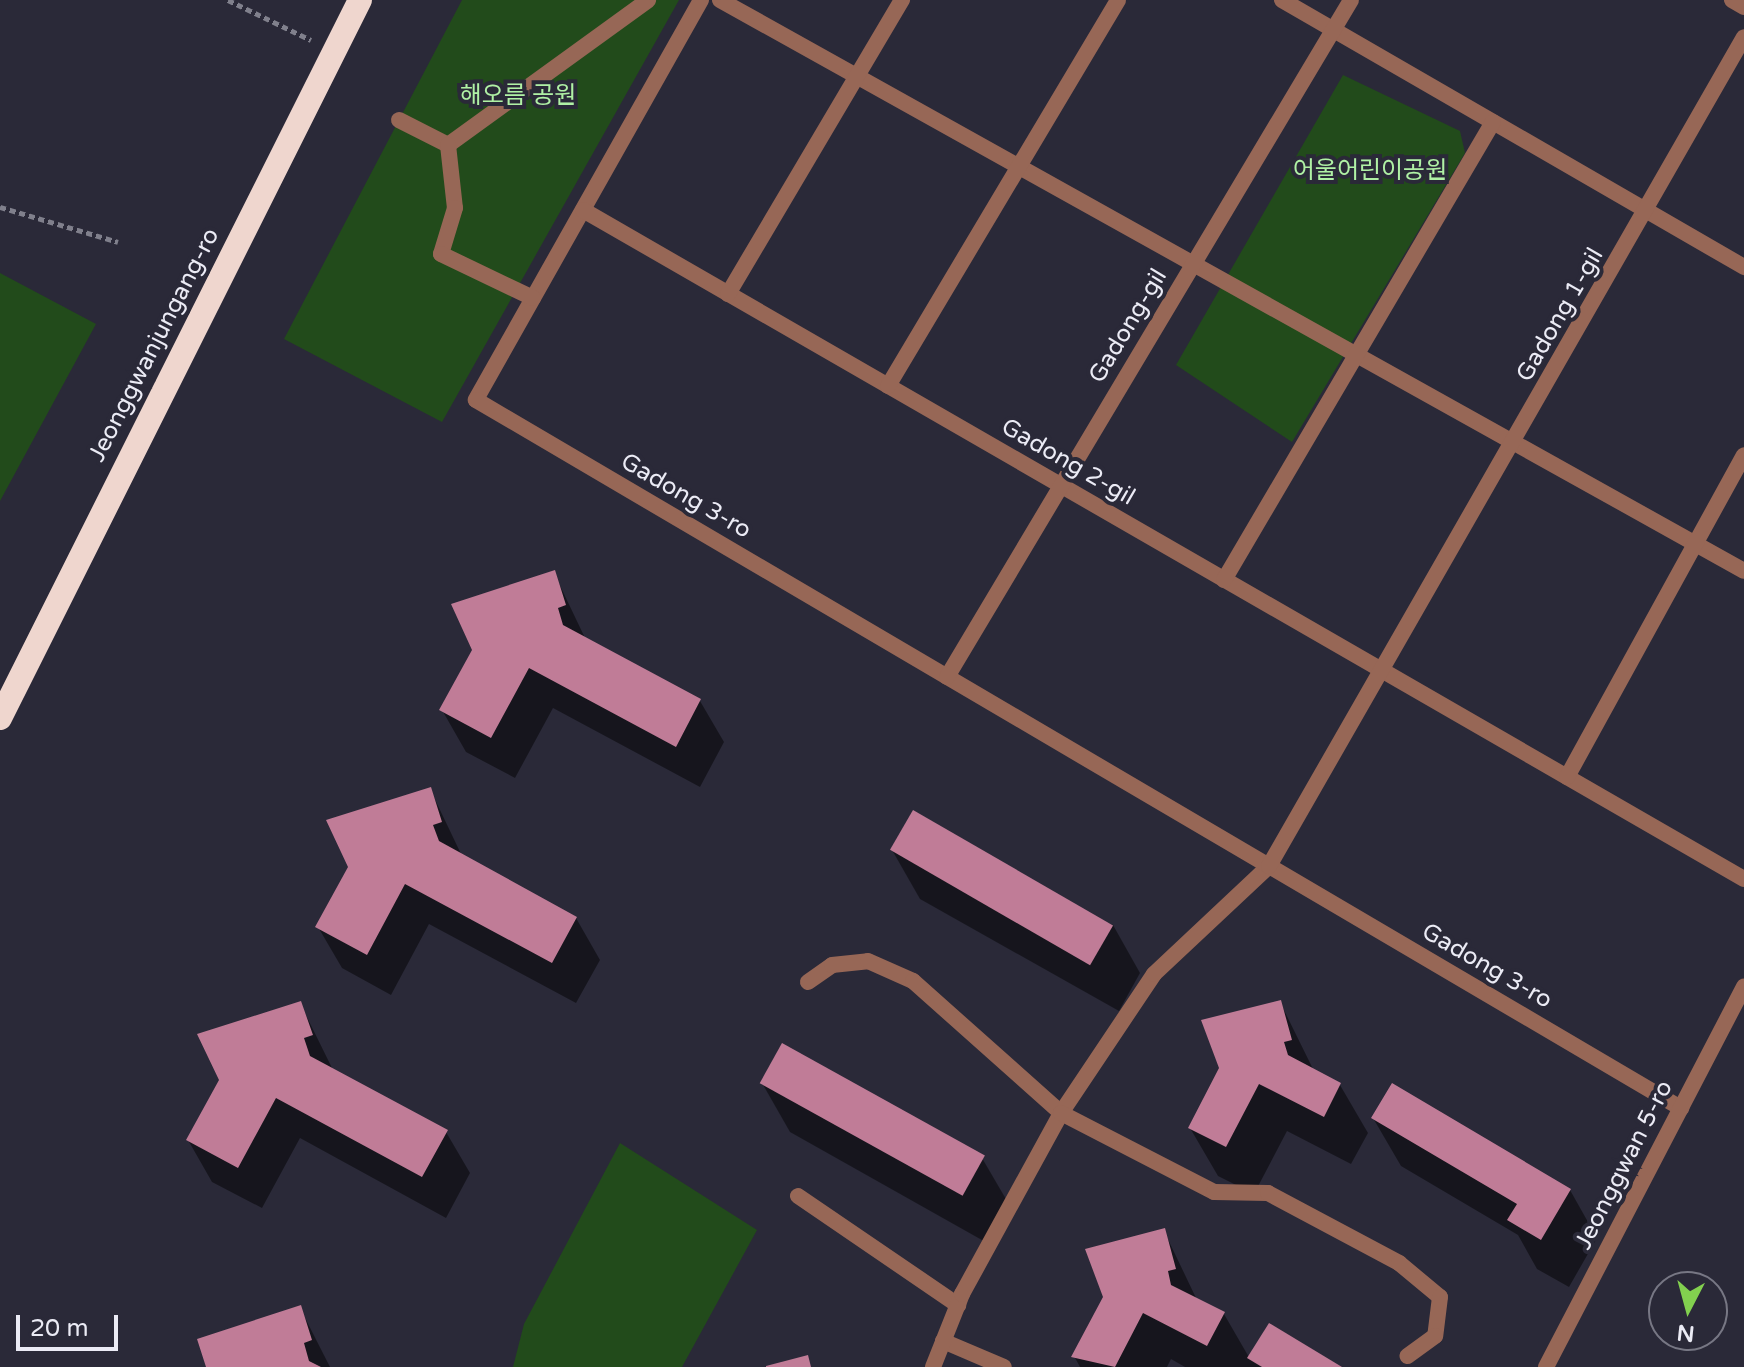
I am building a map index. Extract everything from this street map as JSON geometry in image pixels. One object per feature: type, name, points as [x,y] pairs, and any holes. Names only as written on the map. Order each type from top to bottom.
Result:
[{"type":"highway","name":"Jeonggwanjungang-ro","points":[[0,718],[360,0]]},
{"type":"street","points":[[448,145],[648,0]]},
{"type":"street","name":"Gadong 3-ro","points":[[701,0],[476,400],[1681,1108]]},
{"type":"street","points":[[720,0],[1744,571]]},
{"type":"street","points":[[728,294],[902,0]]},
{"type":"street","points":[[888,386],[1118,0]]},
{"type":"street","points":[[1282,0],[1744,267]]},
{"type":"street","name":"Gadong-gil","points":[[947,677],[1351,0]]},
{"type":"street","points":[[1732,0],[1744,7]]},
{"type":"street","name":"Gadong 1-gil","points":[[1514,443],[1648,212],[1744,37]]},
{"type":"street","points":[[399,120],[448,145]]},
{"type":"street","points":[[1224,580],[1493,122]]},
{"type":"street","points":[[448,145],[455,208],[441,254],[533,298]]},
{"type":"street","name":"Gadong 2-gil","points":[[583,210],[1744,879]]},
{"type":"street","points":[[933,1367],[958,1305],[1061,1113],[1154,974],[1269,866],[1514,443]]},
{"type":"street","points":[[1567,777],[1744,455]]},
{"type":"street","points":[[808,982],[832,965],[868,961],[913,981],[1061,1113],[1214,1192],[1268,1193],[1399,1263],[1440,1297],[1435,1336],[1407,1356]]},
{"type":"street","name":"Jeonggwan 5-ro","points":[[1546,1367],[1744,986]]},
{"type":"street","points":[[798,1196],[958,1305]]},
{"type":"street","points":[[943,1341],[1004,1367]]},
{"type":"path","points":[[228,0],[334,51]]},
{"type":"path","points":[[0,207],[118,242]]},
{"type":"green space","name":"해오름 공원","points":[[462,0],[679,0],[442,422],[284,339]]},
{"type":"green space","name":"어울어린이공원","points":[[1343,75],[1460,131],[1465,153],[1292,442],[1176,365]]},
{"type":"green space","points":[[0,273],[96,324],[0,501]]},
{"type":"green space","points":[[620,1143],[757,1230],[682,1367],[513,1367],[524,1324]]},
{"type":"building","points":[[555,570],[566,605],[558,608],[563,625],[701,699],[676,747],[529,668],[491,738],[439,710],[472,650],[451,604]]},
{"type":"building","points":[[431,787],[442,822],[433,825],[439,841],[577,917],[552,963],[405,884],[367,955],[315,927],[348,867],[326,820]]},
{"type":"building","points":[[913,810],[1113,926],[1090,965],[890,850]]},
{"type":"building","points":[[1281,1000],[1292,1040],[1284,1042],[1288,1055],[1341,1083],[1324,1117],[1259,1084],[1226,1147],[1188,1128],[1219,1068],[1201,1020]]},
{"type":"building","points":[[301,1001],[313,1035],[304,1038],[310,1056],[448,1130],[422,1177],[276,1098],[238,1168],[186,1140],[219,1080],[197,1034]]},
{"type":"building","points":[[782,1043],[985,1155],[963,1196],[760,1083]]},
{"type":"building","points":[[1392,1083],[1571,1189],[1541,1240],[1507,1220],[1517,1204],[1371,1118]]},
{"type":"building","points":[[1165,1228],[1176,1269],[1168,1271],[1171,1285],[1225,1312],[1207,1346],[1143,1313],[1115,1367],[1071,1357],[1103,1297],[1085,1249]]},
{"type":"building","points":[[301,1305],[312,1340],[304,1343],[309,1361],[321,1367],[206,1367],[197,1339]]},
{"type":"building","points":[[1269,1323],[1342,1367],[1262,1367],[1247,1358]]},
{"type":"building","points":[[808,1355],[811,1367],[766,1367],[766,1366]]}]
